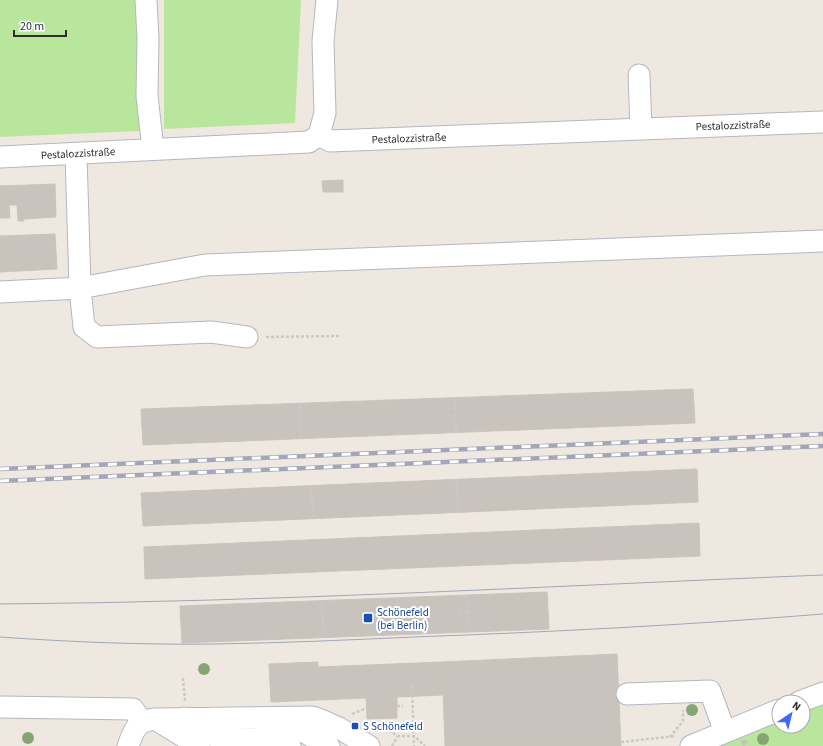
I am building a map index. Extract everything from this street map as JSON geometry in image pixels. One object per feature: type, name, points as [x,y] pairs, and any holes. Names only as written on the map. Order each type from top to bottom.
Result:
[{"type":"street","points":[[146,0],[147,96],[153,149]]},
{"type":"street","points":[[319,135],[325,113],[323,41],[327,0]]},
{"type":"street","points":[[639,75],[641,129]]},
{"type":"street","name":"Pestalozzistraße","points":[[0,157],[309,142],[319,135],[330,141],[823,122]]},
{"type":"street","points":[[76,154],[80,288],[84,326],[97,338],[211,332],[247,337]]},
{"type":"street","points":[[0,292],[80,288],[206,265],[823,241]]},
{"type":"street","points":[[627,694],[710,691],[725,732]]},
{"type":"street","points":[[811,698],[823,693]]},
{"type":"street","points":[[0,707],[132,708],[149,720],[199,746]]},
{"type":"street","points":[[185,711],[230,746]]},
{"type":"street","points":[[128,746],[136,729],[149,720],[185,711],[213,718],[307,717],[321,720],[339,728],[369,746]]},
{"type":"street","points":[[695,745],[771,713]]},
{"type":"street","points":[[279,717],[329,746]]},
{"type":"street","points":[[213,718],[262,746]]},
{"type":"street","points":[[244,718],[290,746]]},
{"type":"path","points":[[247,337],[340,336]]},
{"type":"path","points":[[455,398],[456,432]]},
{"type":"path","points":[[300,405],[301,438]]},
{"type":"path","points":[[451,416],[456,415]]},
{"type":"path","points":[[456,479],[458,511]]},
{"type":"path","points":[[311,485],[313,517]]},
{"type":"path","points":[[467,595],[469,630]]},
{"type":"path","points":[[322,601],[324,636]]},
{"type":"path","points":[[459,613],[468,613]]},
{"type":"path","points":[[183,678],[185,711]]},
{"type":"path","points":[[412,686],[414,746]]},
{"type":"path","points":[[670,737],[683,721],[682,692]]},
{"type":"path","points":[[397,706],[403,706]]},
{"type":"path","points":[[356,716],[351,714],[367,708]]},
{"type":"path","points":[[366,721],[386,729],[398,736],[414,736],[425,746]]},
{"type":"path","points":[[620,742],[686,735],[695,745]]},
{"type":"path","points":[[392,746],[398,736]]},
{"type":"green space","points":[[0,0],[138,0],[140,131],[0,137]]},
{"type":"green space","points":[[164,0],[301,0],[295,123],[164,129]]},
{"type":"green space","points":[[823,704],[823,746],[718,746],[771,724],[771,734],[811,734],[811,709]]},
{"type":"building","points":[[343,180],[343,192],[323,192],[322,181]]},
{"type":"building","points":[[55,184],[56,217],[23,219],[24,221],[18,221],[17,205],[9,205],[10,218],[0,218],[0,186]]},
{"type":"building","points":[[55,234],[57,269],[0,272],[0,236]]},
{"type":"building","points":[[693,389],[695,423],[143,445],[141,409]]},
{"type":"building","points":[[697,469],[698,502],[143,526],[141,493]]},
{"type":"building","points":[[699,523],[700,556],[145,579],[144,547]]},
{"type":"building","points":[[547,592],[549,629],[182,643],[180,606]]},
{"type":"building","points":[[533,600],[534,619],[507,620],[506,601]]},
{"type":"building","points":[[617,654],[621,746],[445,746],[442,662]]},
{"type":"building","points":[[318,662],[318,667],[442,662],[443,695],[397,697],[397,718],[367,719],[366,698],[271,702],[269,664]]},
{"type":"building","points":[[746,740],[747,744],[743,746],[741,741]]},
{"type":"tram line","points":[[0,604],[103,603],[309,597],[823,575]]},
{"type":"tram line","points":[[0,637],[134,644],[265,643],[721,622],[823,614]]},
{"type":"railway","points":[[0,469],[823,434]]},
{"type":"railway","points":[[0,481],[823,446]]},
{"type":"place","name":"Schönefeld (bei Berlin)","points":[[368,618]]},
{"type":"place","name":"S Schönefeld","points":[[355,726]]}]
